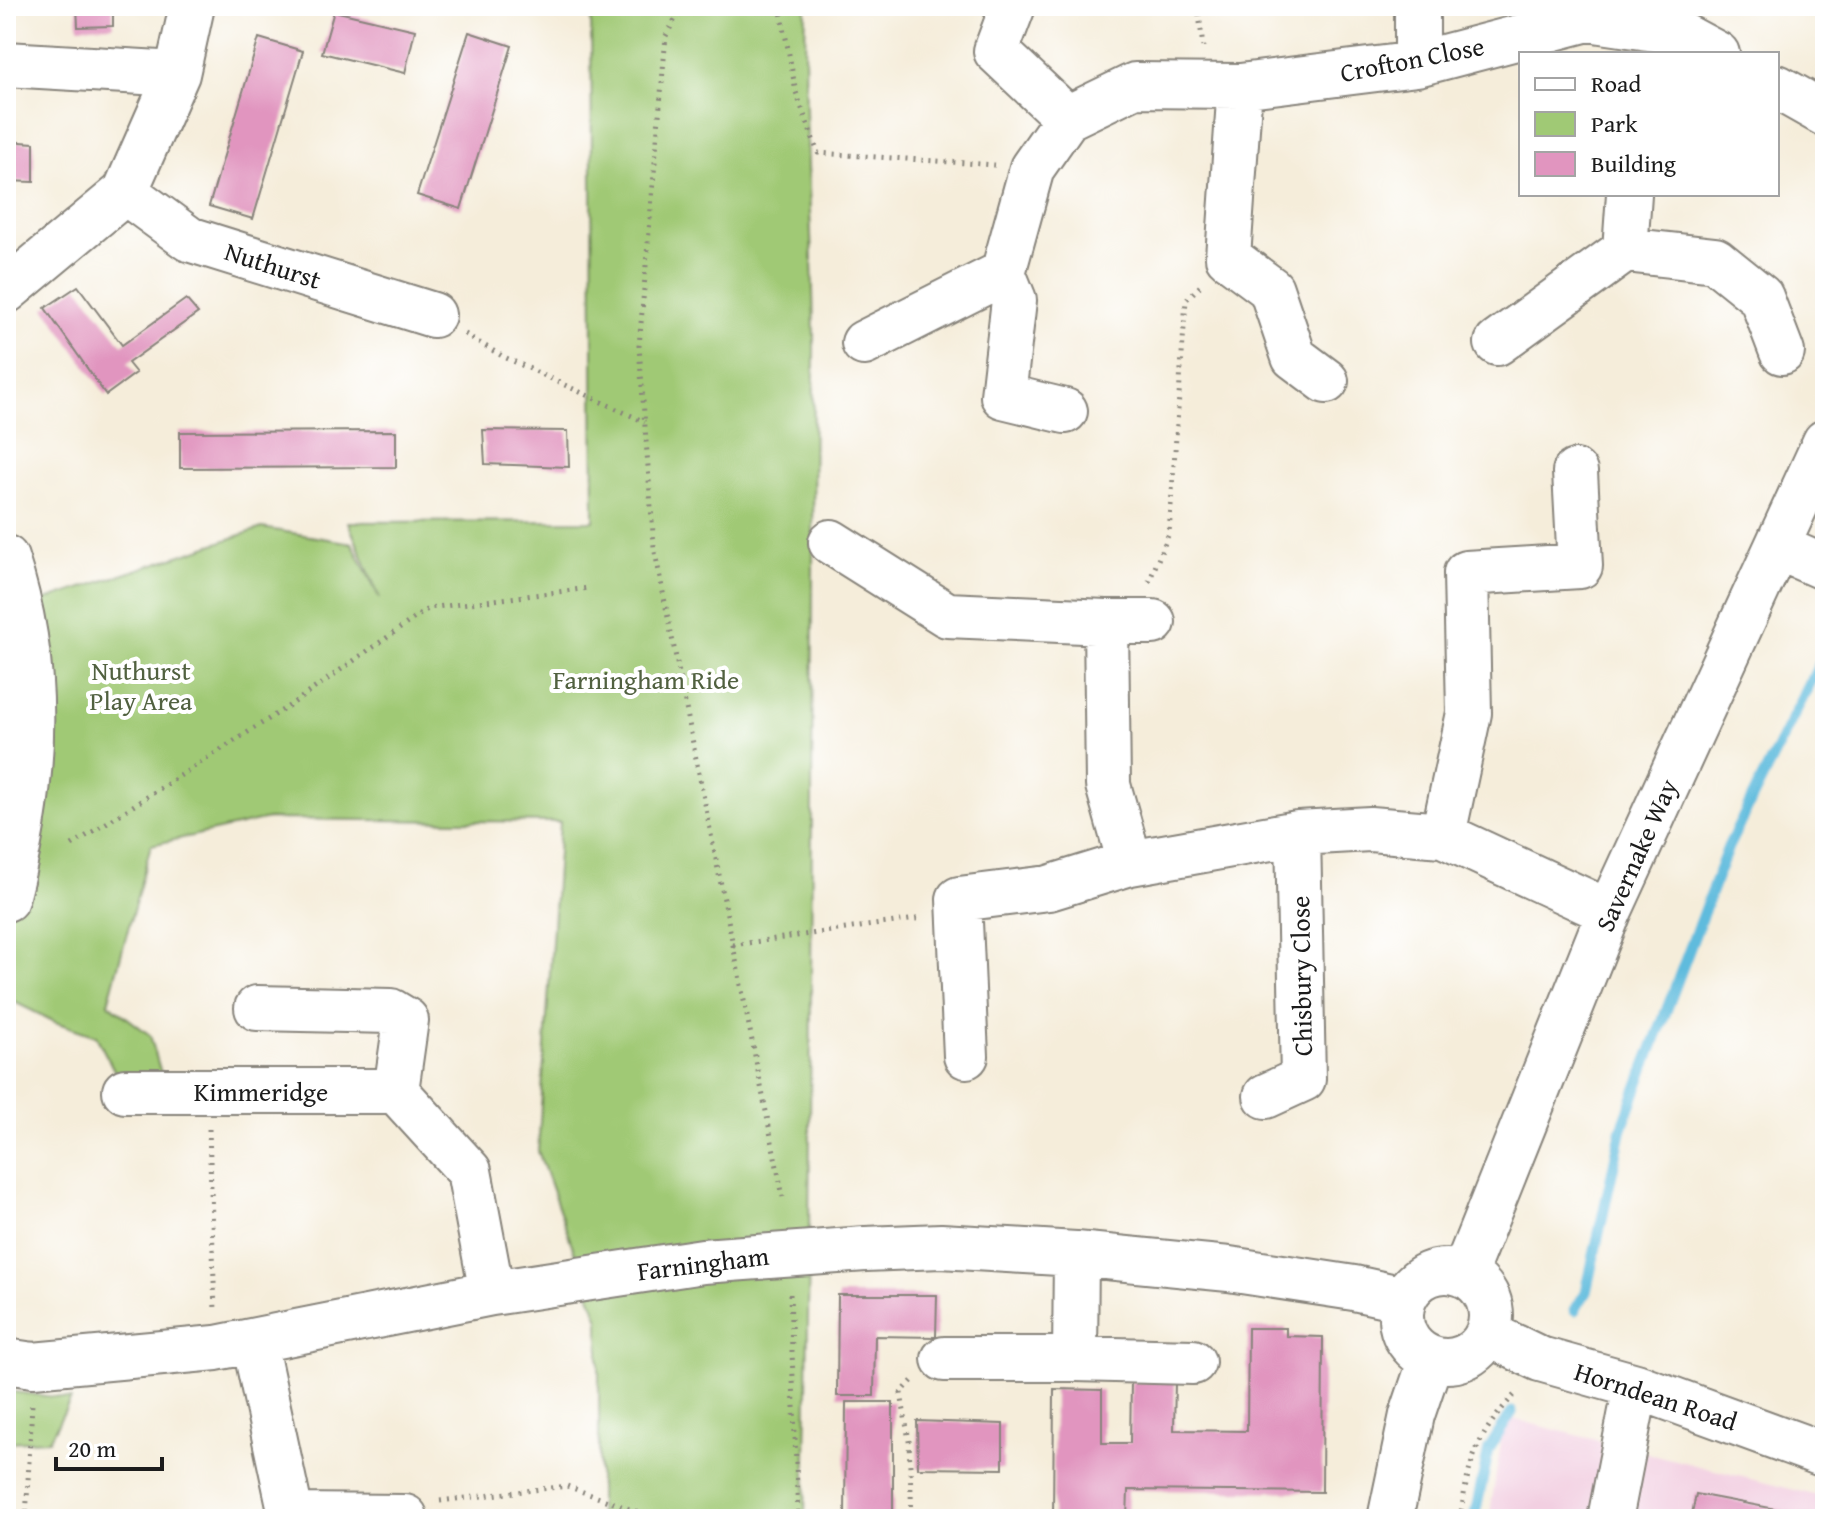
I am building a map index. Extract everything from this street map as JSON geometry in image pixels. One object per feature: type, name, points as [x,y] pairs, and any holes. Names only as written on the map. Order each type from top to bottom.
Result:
[{"type":"street","points":[[6,291],[125,192],[177,74],[192,6]]},
{"type":"street","points":[[1013,6],[996,51],[1067,118]]},
{"type":"street","points":[[1417,6],[1417,64]]},
{"type":"street","name":"Crofton Close","points":[[1003,273],[1032,168],[1067,118],[1135,85],[1240,86],[1417,64],[1588,19],[1629,28],[1676,32],[1713,52]]},
{"type":"street","points":[[6,64],[177,74]]},
{"type":"street","points":[[1240,86],[1228,257],[1271,289],[1294,357],[1326,381]]},
{"type":"street","points":[[1779,88],[1825,114]]},
{"type":"street","name":"Nuthurst","points":[[125,192],[189,239],[433,315]]},
{"type":"street","points":[[1625,250],[1629,196]]},
{"type":"street","points":[[1497,343],[1625,250],[1715,260],[1761,297],[1782,352]]},
{"type":"street","points":[[864,343],[1003,273],[1014,300],[1003,396],[1065,411]]},
{"type":"street","name":"Savernake Way","points":[[1464,1274],[1609,912],[1825,442]]},
{"type":"street","points":[[1443,835],[1469,713],[1456,573],[1580,566],[1575,472]]},
{"type":"street","points":[[831,542],[947,615],[1131,622],[1108,785],[1130,863]]},
{"type":"street","points":[[1777,547],[1825,568]]},
{"type":"street","points":[[6,558],[28,644],[33,719],[21,840],[6,899]]},
{"type":"street","points":[[966,1056],[959,899],[1049,888],[1130,863],[1298,833],[1370,829],[1443,835],[1609,912]]},
{"type":"street","name":"Chisbury Close","points":[[1266,1096],[1303,1079],[1298,833]]},
{"type":"street","points":[[257,1008],[391,1011],[406,1020],[396,1091],[469,1171],[492,1293]]},
{"type":"street","name":"Kimmeridge","points":[[125,1091],[396,1091]]},
{"type":"street","name":"Farningham","points":[[20,1363],[235,1345],[492,1293],[703,1261],[788,1253],[941,1246],[1076,1254],[1229,1269],[1404,1299]]},
{"type":"street","points":[[1075,1359],[1076,1254]]},
{"type":"street","points":[[1450,1270],[1464,1274],[1486,1292],[1492,1321],[1488,1334],[1470,1355],[1458,1360],[1431,1359],[1418,1352],[1402,1328],[1404,1299],[1422,1277],[1450,1270]]},
{"type":"street","name":"Horndean Road","points":[[1488,1334],[1540,1359],[1636,1386],[1825,1455]]},
{"type":"street","points":[[235,1345],[292,1517],[405,1517]]},
{"type":"street","points":[[944,1359],[1193,1362]]},
{"type":"street","points":[[1390,1519],[1412,1415],[1431,1359]]},
{"type":"street","points":[[1610,1519],[1636,1386]]},
{"type":"path","points":[[682,6],[666,36],[664,51],[639,346],[654,547],[783,1197]]},
{"type":"path","points":[[780,6],[796,92],[818,153],[1032,168]]},
{"type":"path","points":[[1131,622],[1169,533],[1186,300],[1228,257]]},
{"type":"path","points":[[433,315],[502,356],[645,422]]},
{"type":"path","points":[[72,845],[292,704],[429,608],[590,588]]},
{"type":"path","points":[[733,945],[922,918],[959,899]]},
{"type":"path","points":[[208,1091],[235,1345]]},
{"type":"path","points":[[790,1285],[798,1519]]},
{"type":"path","points":[[912,1519],[909,1441],[901,1393],[929,1359],[944,1359]]},
{"type":"path","points":[[20,1363],[26,1519]]},
{"type":"path","points":[[1460,1519],[1469,1460],[1495,1415],[1521,1387]]},
{"type":"path","points":[[405,1517],[417,1504],[567,1486],[657,1519]]},
{"type":"shaded area","points":[[1505,1417],[1822,1497],[1819,1519],[1489,1519]]},
{"type":"green space","name":"Farningham Ride","points":[[591,6],[806,6],[814,348],[805,1519],[599,1519],[599,1320],[538,1151],[560,822],[268,819],[151,845],[108,1003],[150,1035],[166,1091],[125,1091],[96,1036],[55,1022],[6,998],[6,896],[19,609],[262,528],[352,543],[380,599],[348,522],[594,521]]},
{"type":"green space","points":[[6,1391],[71,1399],[49,1440],[6,1442]]},
{"type":"building","points":[[77,6],[113,6],[113,26],[78,27]]},
{"type":"building","points":[[334,11],[415,30],[405,73],[322,53]]},
{"type":"building","points":[[469,32],[512,46],[461,209],[417,195]]},
{"type":"building","points":[[259,38],[303,51],[253,219],[209,206]]},
{"type":"building","points":[[6,141],[34,143],[34,182],[6,181]]},
{"type":"building","points":[[78,286],[122,345],[186,299],[198,313],[128,363],[136,373],[106,395],[45,308]]},
{"type":"building","points":[[483,430],[568,431],[569,467],[485,464]]},
{"type":"building","points":[[396,431],[396,467],[180,468],[180,432]]},
{"type":"building","points":[[838,1295],[937,1295],[936,1337],[875,1336],[874,1396],[837,1396]]},
{"type":"building","points":[[1248,1328],[1286,1328],[1286,1336],[1323,1337],[1322,1492],[1128,1490],[1127,1519],[1053,1519],[1054,1389],[1102,1390],[1102,1443],[1130,1443],[1131,1382],[1175,1382],[1174,1430],[1247,1431]]},
{"type":"building","points":[[846,1402],[893,1402],[893,1519],[845,1519]]},
{"type":"building","points":[[917,1421],[1003,1424],[1003,1469],[918,1468]]},
{"type":"building","points":[[1696,1494],[1813,1516],[1812,1519],[1691,1519]]},
{"type":"waterway","points":[[1575,1310],[1586,1292],[1622,1128],[1728,847],[1825,653]]},
{"type":"waterway","points":[[1474,1519],[1489,1449],[1512,1412]]},
{"type":"park label","name":"Nuthurst Play Area","points":[[141,685]]}]
